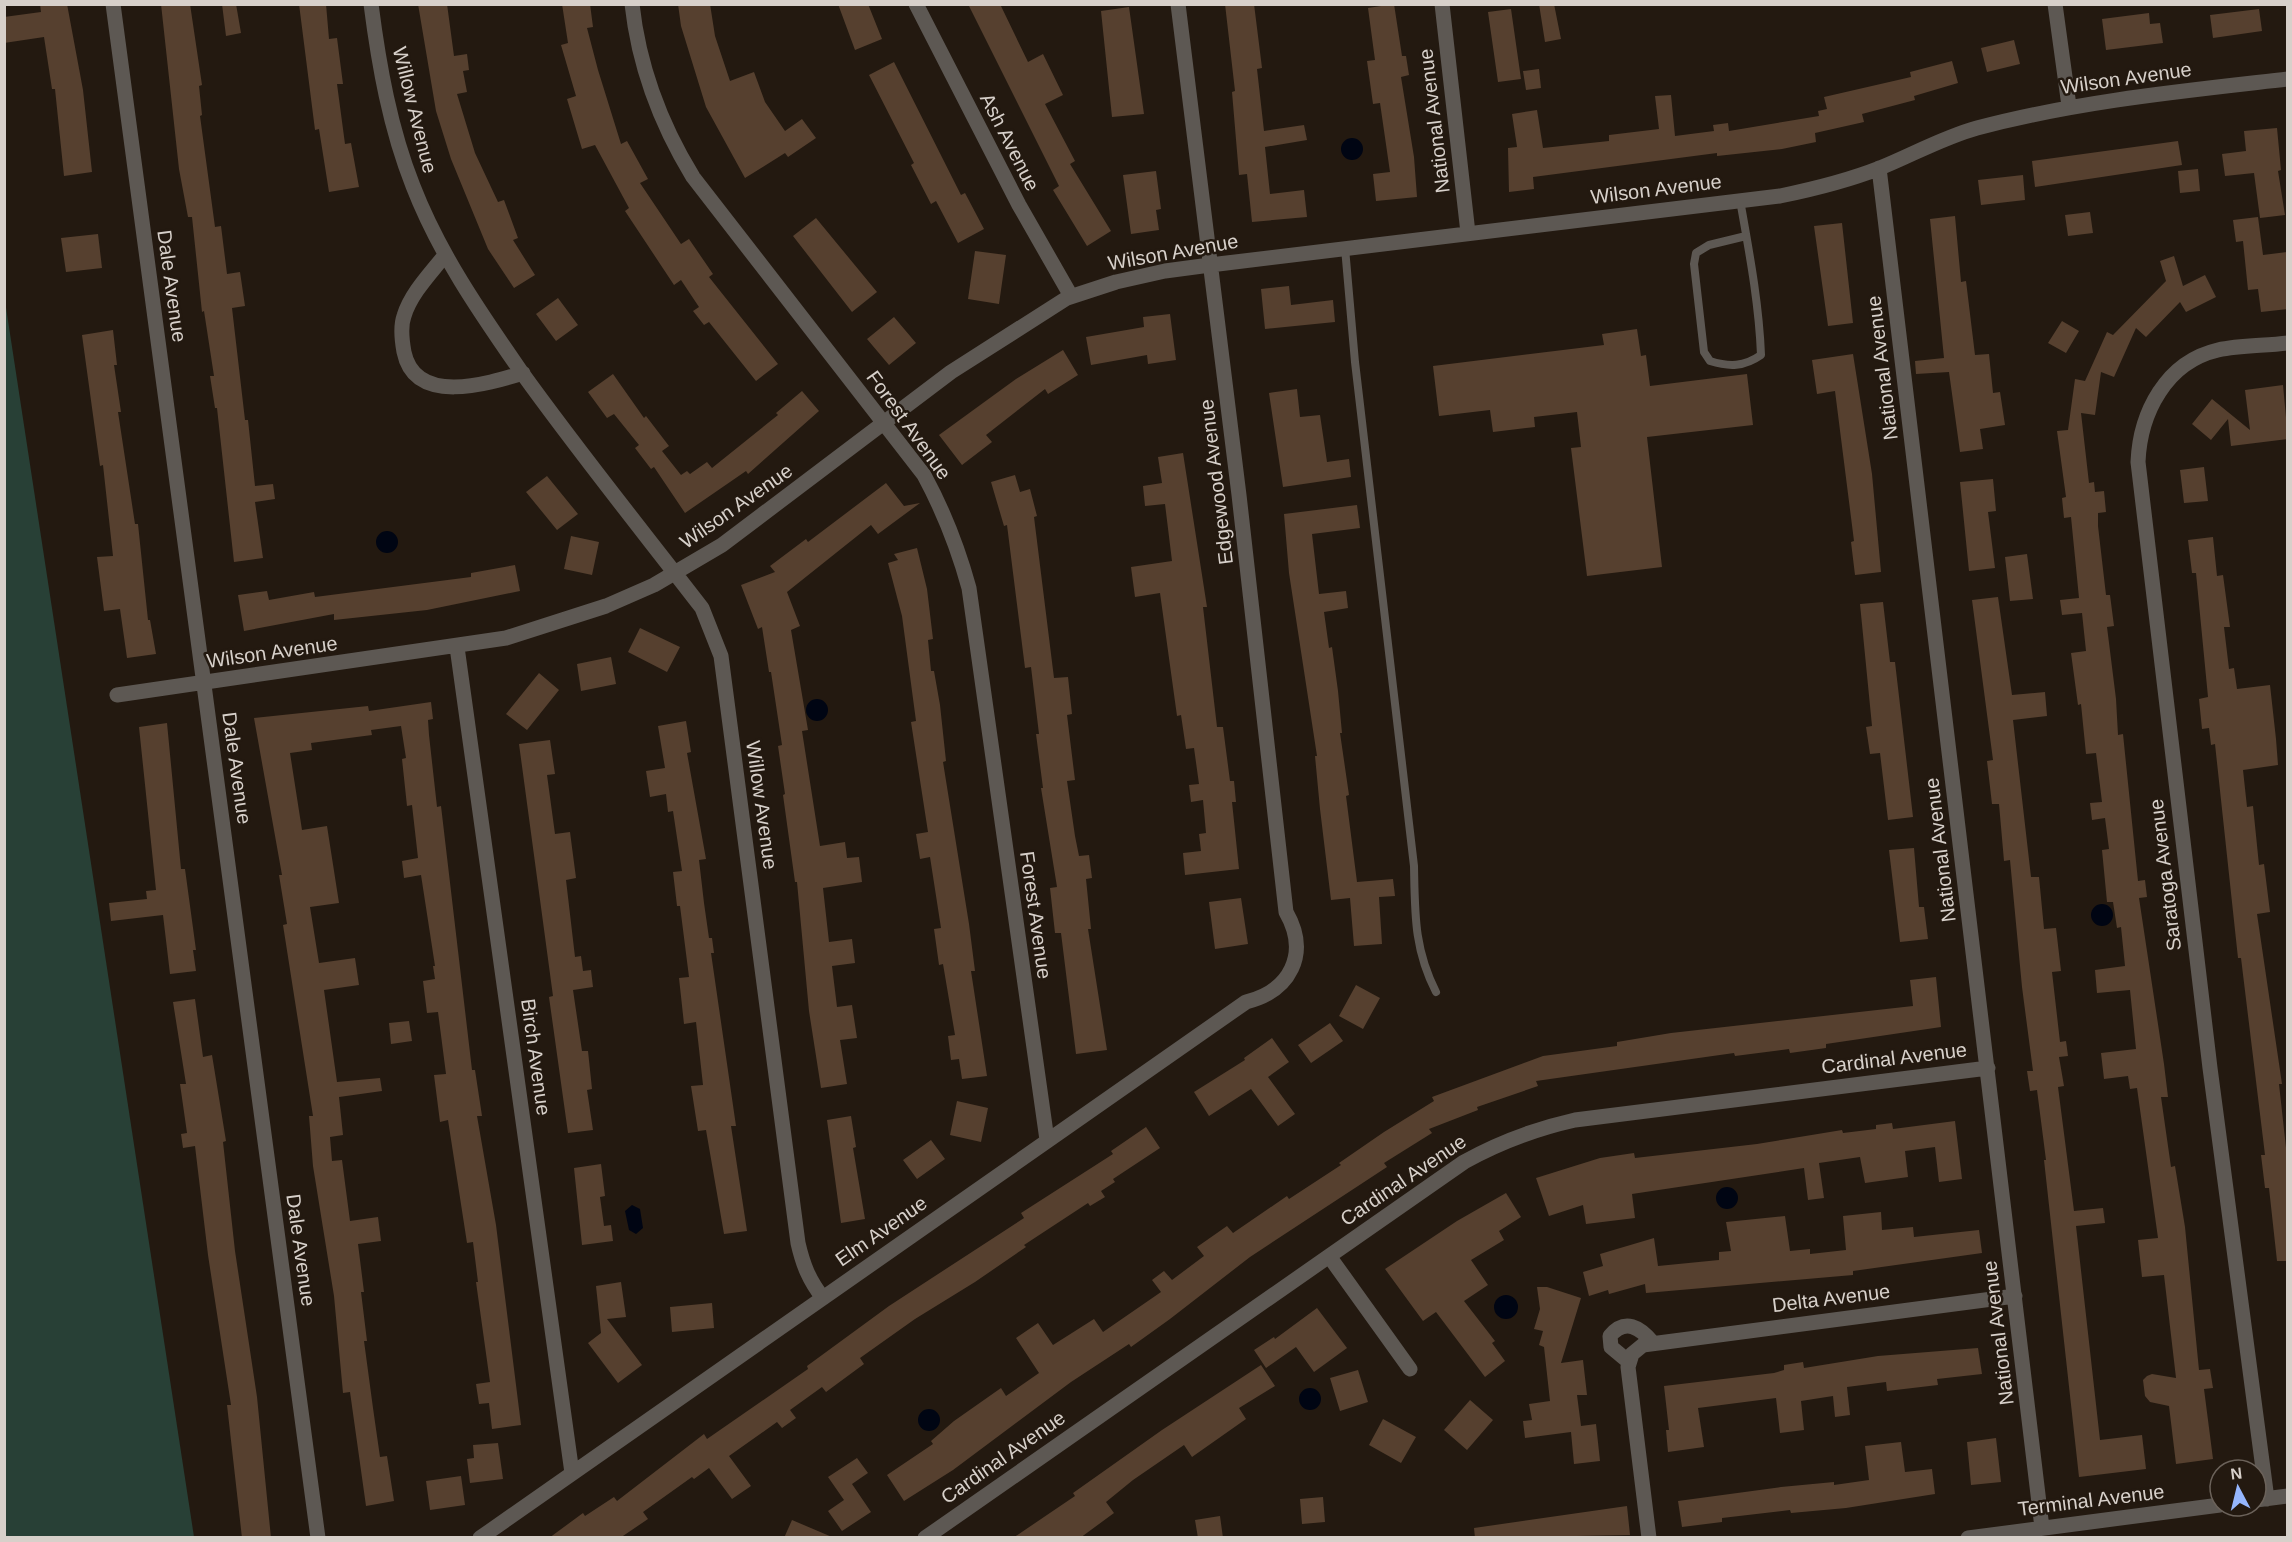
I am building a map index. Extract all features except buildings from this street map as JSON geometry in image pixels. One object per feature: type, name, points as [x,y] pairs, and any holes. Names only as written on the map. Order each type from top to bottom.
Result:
[{"type":"street","name":"Dale Avenue","points":[[113,4],[318,1538]]},
{"type":"street","name":"Willow Avenue","points":[[371,4],[383,80],[395,133],[413,185],[460,283],[557,422],[702,608],[721,656],[798,1243],[802,1263],[810,1282],[822,1298]]},
{"type":"street","name":"Forest Avenue","points":[[632,4],[642,66],[655,105],[672,142],[693,177],[924,475],[944,513],[960,552],[969,588],[1047,1140]]},
{"type":"street","name":"Ash Avenue","points":[[916,4],[1018,205],[1071,296]]},
{"type":"street","name":"Edgewood Avenue","points":[[1178,4],[1286,912],[1296,938],[1296,953]]},
{"type":"street","name":"National Avenue","points":[[1442,4],[1468,233]]},
{"type":"street","points":[[2055,4],[2069,106]]},
{"type":"street","name":"Wilson Avenue","points":[[117,695],[457,647],[506,638],[557,624],[606,606],[676,573],[744,530],[951,372],[1011,331],[1071,296],[1126,279],[1210,265],[1740,200],[1828,186],[1974,129],[2069,106],[2288,79]]},
{"type":"street","name":"National Avenue","points":[[1879,168],[2042,1528]]},
{"type":"street","points":[[445,255],[415,295],[404,316],[401,340],[407,366],[425,381],[452,388],[478,387],[523,373]]},
{"type":"street","name":"Saratoga Avenue","points":[[2257,1458],[2138,462],[2144,420],[2151,404],[2168,380],[2184,366],[2218,350],[2288,343]]},
{"type":"street","name":"Birch Avenue","points":[[457,647],[573,1473]]},
{"type":"street","name":"Elm Avenue","points":[[480,1538],[1246,1002],[1262,998],[1278,988],[1288,976],[1296,953]]},
{"type":"street","name":"Cardinal Avenue","points":[[925,1538],[1464,1162],[1499,1143],[1536,1129],[1575,1120],[1988,1068]]},
{"type":"street","points":[[1329,1256],[1410,1369]]},
{"type":"street","name":"Delta Avenue","points":[[1629,1362],[1632,1354],[1643,1346],[1653,1343],[2015,1296]]},
{"type":"street","points":[[1649,1538],[1629,1379],[1629,1362],[1611,1347],[1610,1336],[1616,1328],[1626,1326],[1644,1332],[1653,1343]]},
{"type":"street","points":[[2268,1499],[2288,1496]]},
{"type":"street","name":"Terminal Avenue","points":[[1968,1538],[2208,1507]]},
{"type":"lane","points":[[1740,200],[1746,236],[1760,326],[1761,355],[1750,363],[1726,366],[1710,361],[1704,352],[1694,264],[1696,253],[1709,245],[1746,236]]},
{"type":"lane","points":[[1345,248],[1355,362],[1414,866],[1417,942],[1426,972],[1436,993]]},
{"type":"green space","points":[[5,301],[194,1537],[5,1537]]},
{"type":"shaded area","points":[[1352,138],[1360,141],[1363,149],[1360,157],[1352,160],[1344,157],[1341,149],[1344,141]]},
{"type":"shaded area","points":[[387,531],[395,534],[398,542],[395,550],[387,553],[379,550],[376,542],[379,534]]},
{"type":"shaded area","points":[[817,699],[825,702],[828,710],[825,718],[817,721],[809,718],[806,710],[809,702]]},
{"type":"shaded area","points":[[2102,904],[2110,907],[2113,915],[2110,923],[2102,926],[2094,923],[2091,915],[2094,907]]},
{"type":"shaded area","points":[[1727,1187],[1735,1190],[1738,1198],[1735,1206],[1727,1209],[1719,1206],[1716,1198],[1719,1190]]},
{"type":"shaded area","points":[[632,1205],[640,1209],[643,1228],[636,1234],[629,1230],[625,1211]]},
{"type":"shaded area","points":[[1506,1295],[1515,1298],[1518,1307],[1515,1316],[1506,1319],[1497,1316],[1494,1307],[1497,1298]]},
{"type":"shaded area","points":[[1310,1388],[1318,1391],[1321,1399],[1318,1407],[1310,1410],[1302,1407],[1299,1399],[1302,1391]]},
{"type":"shaded area","points":[[929,1409],[937,1412],[940,1420],[937,1428],[929,1431],[921,1428],[918,1420],[921,1412]]}]
